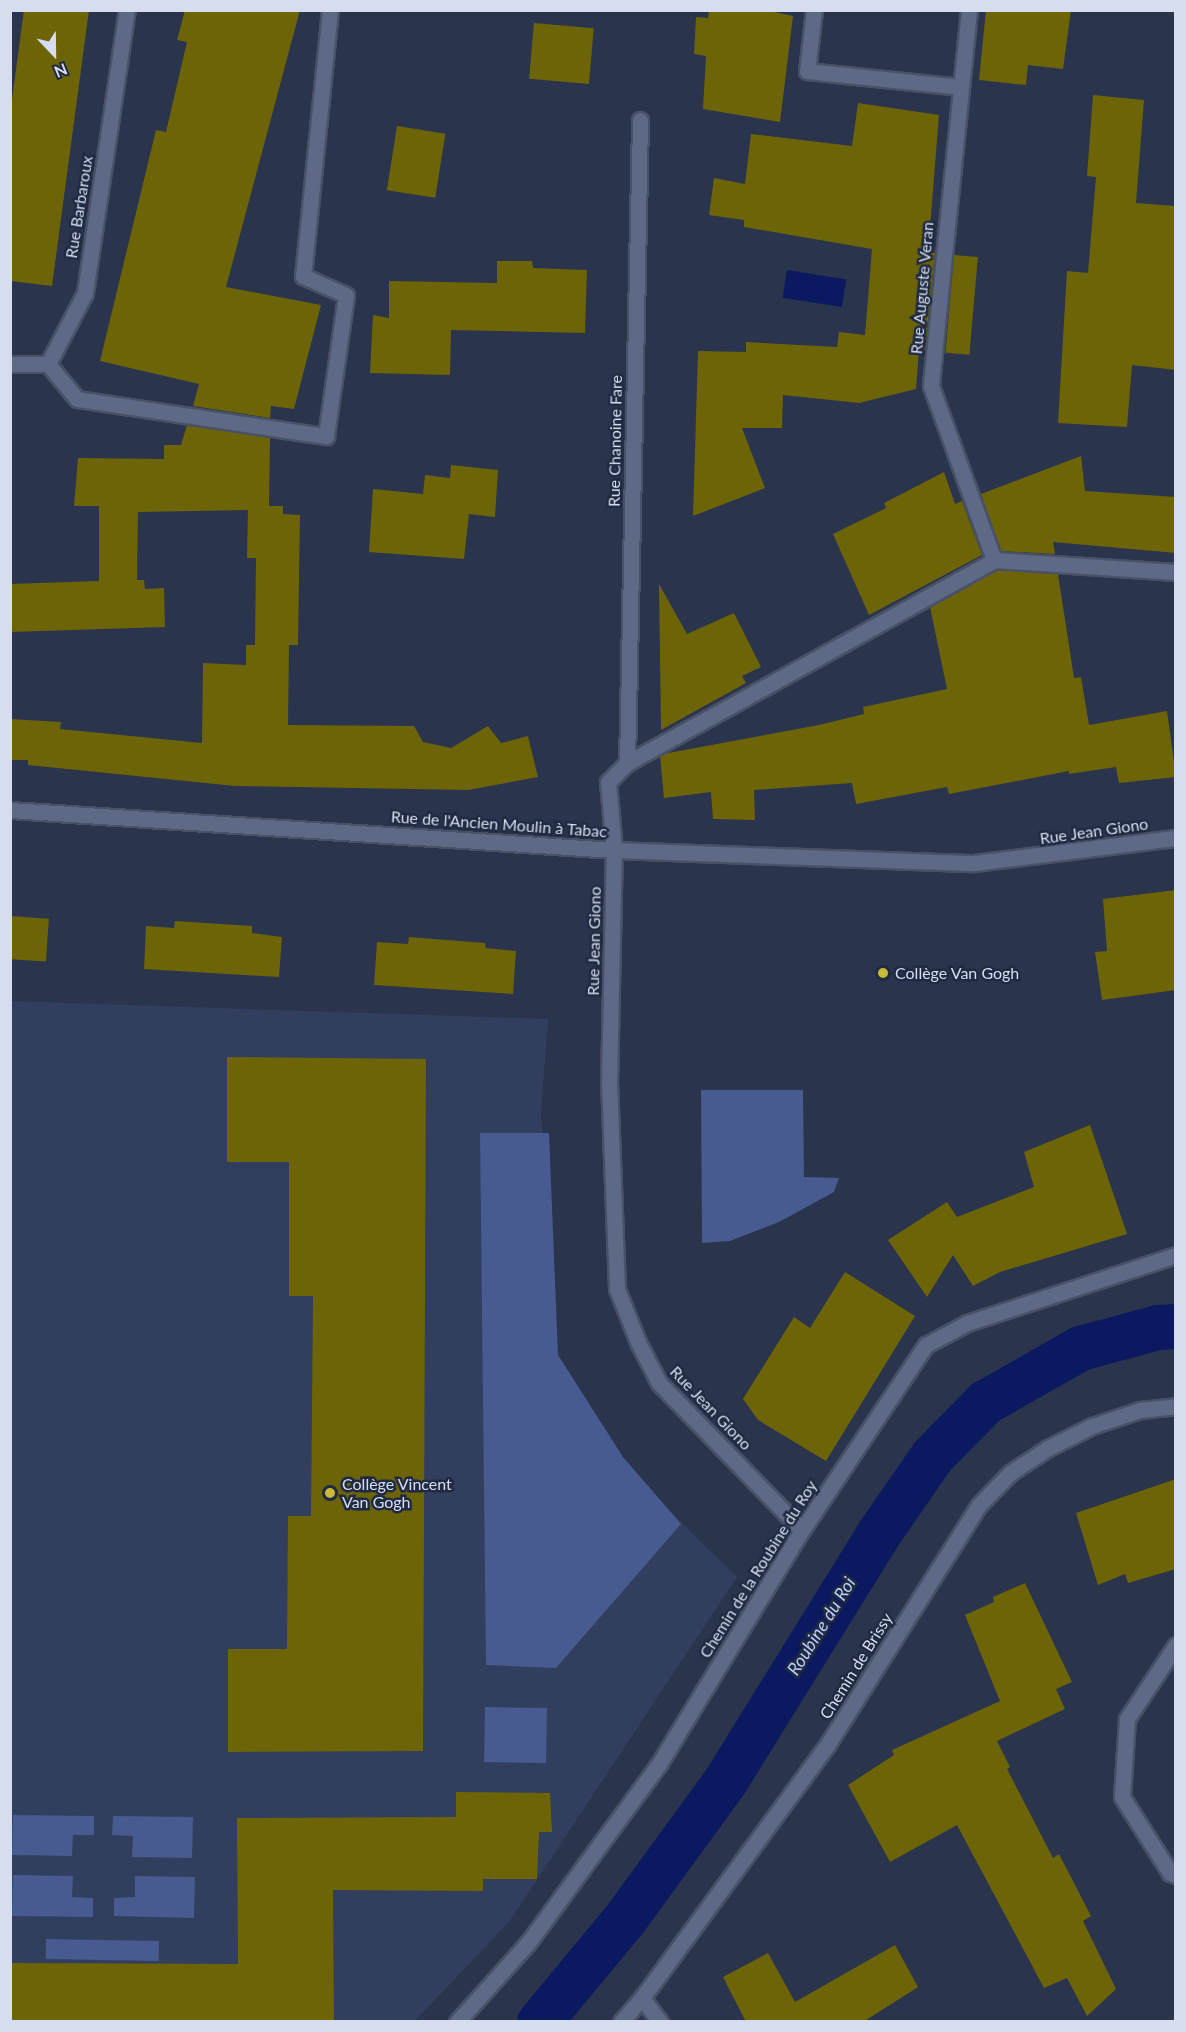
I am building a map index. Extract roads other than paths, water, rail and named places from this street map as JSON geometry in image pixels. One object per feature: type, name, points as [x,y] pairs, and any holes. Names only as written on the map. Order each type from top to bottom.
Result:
[{"type":"street","name":"Rue Barbaroux","points":[[48,364],[85,292],[127,10]]},
{"type":"street","points":[[10,364],[48,364],[77,399],[326,436],[346,295],[303,276],[330,10]]},
{"type":"street","points":[[813,10],[807,70],[961,87]]},
{"type":"street","name":"Rue Auguste Veran","points":[[969,10],[931,386],[993,560]]},
{"type":"street","name":"Rue Chanoine Fare","points":[[627,763],[640,120]]},
{"type":"street","points":[[993,560],[1176,572]]},
{"type":"street","name":"Rue de l'Ancien Moulin à Tabac","points":[[10,810],[614,850],[608,782],[627,763],[993,560]]},
{"type":"street","name":"Rue Jean Giono","points":[[802,1530],[659,1383],[638,1342],[617,1289],[609,1084],[614,850],[974,863],[1176,838]]},
{"type":"street","name":"Chemin de la Roubine du Roy","points":[[457,2022],[528,1943],[659,1764],[802,1530],[926,1345],[967,1323],[1176,1255]]},
{"type":"street","name":"Chemin de Brissy","points":[[621,2022],[642,1998],[826,1747],[979,1504],[1010,1473],[1048,1448],[1092,1426],[1140,1410],[1176,1406]]},
{"type":"street","points":[[1176,1645],[1127,1719],[1122,1797],[1170,1873],[1176,1875]]},
{"type":"street","points":[[642,1998],[660,2022]]},
{"type":"waterway","name":"Roubine du Roi","points":[[539,2022],[623,1921],[725,1781],[878,1534],[932,1456],[985,1402],[1080,1348],[1158,1327],[1176,1326]]},
{"type":"place","name":"Collège Van Gogh","points":[[883,973]]},
{"type":"place","name":"Collège Vincent Van Gogh","points":[[330,1493]]}]
